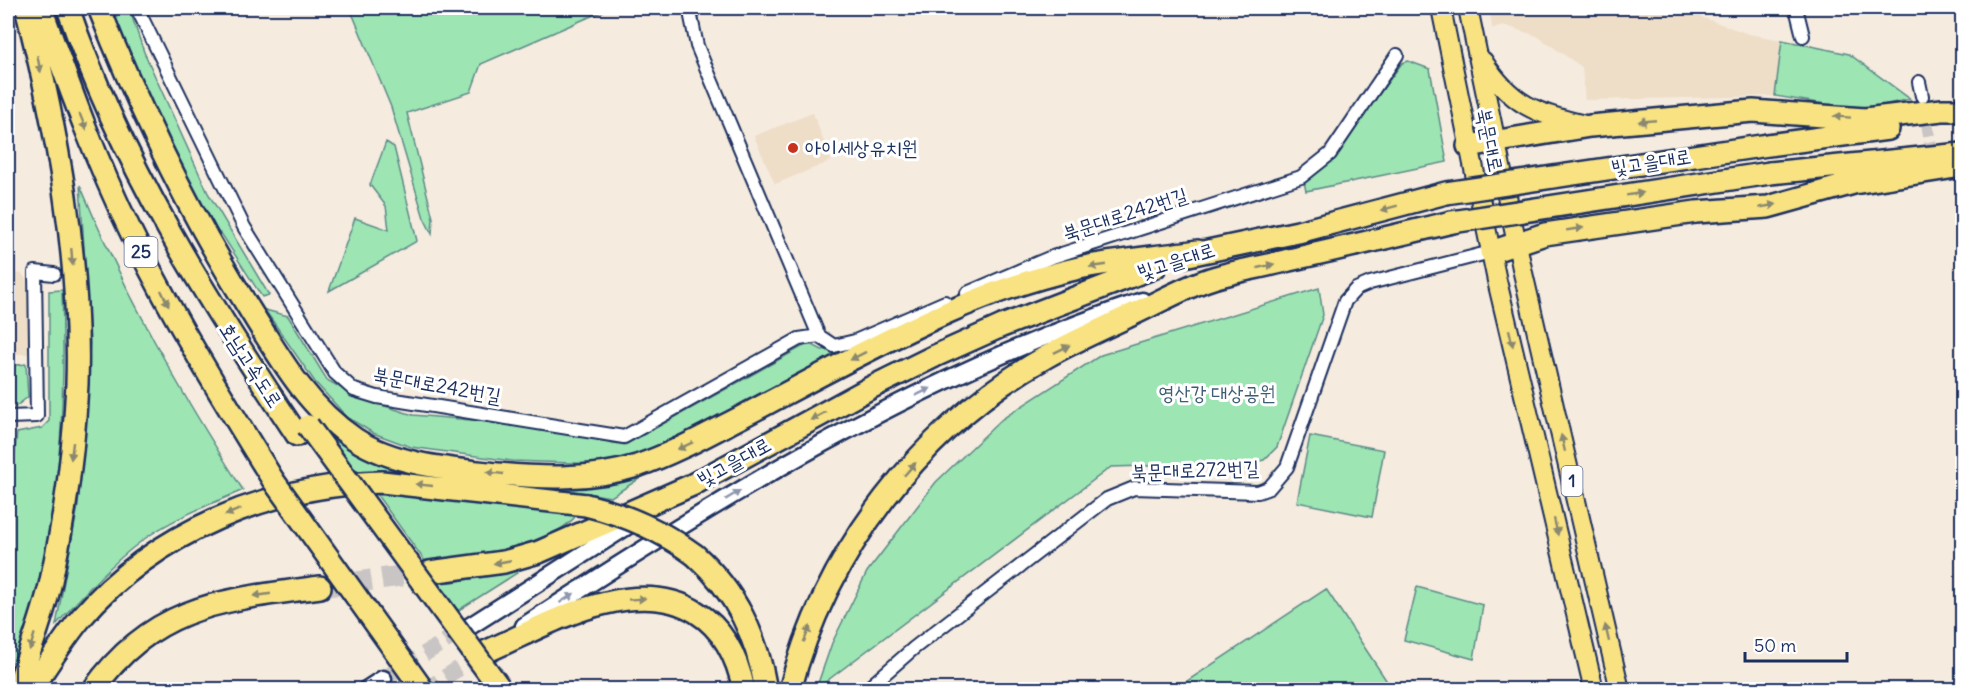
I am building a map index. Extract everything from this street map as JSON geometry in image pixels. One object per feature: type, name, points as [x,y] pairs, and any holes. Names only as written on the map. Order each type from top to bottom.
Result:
[{"type":"highway","points":[[17,690],[50,583],[67,492],[77,383],[76,306],[70,232],[50,112],[26,8]]},
{"type":"highway","name":"호남고속도로","points":[[41,8],[74,100],[130,231],[182,330],[273,480],[423,690]]},
{"type":"highway","name":"호남고속도로","points":[[68,8],[132,159],[172,240],[236,343],[494,688]]},
{"type":"highway","points":[[82,8],[127,121],[163,196],[197,259],[302,430]]},
{"type":"highway","points":[[99,8],[123,68],[212,250],[303,393],[324,416],[358,441],[390,455],[433,465],[542,478],[589,475],[635,467],[683,447],[947,312],[1017,286],[1080,268],[1198,251]]},
{"type":"highway","points":[[1468,146],[1590,126],[1754,111],[1865,118],[1962,110]]},
{"type":"highway","name":"빛고을대로","points":[[692,485],[870,388],[935,356],[1087,291],[1198,251],[1298,232],[1446,193],[1768,145],[1962,120]]},
{"type":"highway","name":"빛고을대로","points":[[1209,279],[1452,222],[1770,173],[1962,153]]},
{"type":"highway","points":[[1491,252],[1545,234],[1625,222],[1768,207],[1854,183],[1962,166]]},
{"type":"highway","points":[[790,690],[806,637],[840,564],[868,520],[900,479],[942,434],[995,390],[1045,357],[1209,279]]},
{"type":"highway","points":[[31,690],[82,617],[120,580],[178,538],[244,508],[301,491],[356,483],[382,482],[492,492],[586,505],[647,525],[674,539],[694,555],[724,586],[749,627],[760,656],[766,690]]},
{"type":"highway","points":[[430,572],[504,562],[539,552],[692,485]]},
{"type":"highway","points":[[93,690],[122,653],[161,624],[201,606],[252,596],[320,587]]},
{"type":"highway","points":[[483,653],[606,603],[643,598],[675,603],[704,616],[726,639],[740,667],[744,690]]},
{"type":"main road","name":"북문대로","points":[[1441,8],[1497,281],[1594,690]]},
{"type":"main road","name":"북문대로","points":[[1468,8],[1523,273],[1620,690]]},
{"type":"main road","points":[[1477,52],[1497,83],[1527,108],[1590,126]]},
{"type":"main road","name":"빛고을대로","points":[[483,653],[631,556],[758,481],[886,411],[1019,348],[1103,314],[1209,279]]},
{"type":"main road","name":"빛고을대로","points":[[467,628],[692,485]]},
{"type":"main road","points":[[366,690],[383,679]]},
{"type":"street","name":"북문대로242번길","points":[[137,8],[244,227],[335,373],[354,390],[377,397],[624,437],[799,339],[819,336],[834,346],[855,340],[1049,258],[1301,177],[1329,154],[1397,55]]},
{"type":"street","points":[[691,8],[698,45],[819,336]]},
{"type":"street","points":[[1796,8],[1803,36]]},
{"type":"street","points":[[1918,82],[1922,96]]},
{"type":"street","name":"북문대로272번길","points":[[866,690],[914,648],[1114,496],[1134,488],[1258,492],[1269,488],[1287,467],[1345,300],[1356,289],[1370,283],[1491,252]]},
{"type":"street","points":[[8,417],[37,416],[36,272],[54,274]]},
{"type":"shaded area","points":[[1490,8],[1676,8],[1748,34],[1782,40],[1775,96],[1585,100],[1582,67],[1537,36],[1507,26],[1492,28]]},
{"type":"shaded area","name":"아이세상유치원","points":[[813,113],[831,161],[775,184],[754,136]]},
{"type":"shaded area","points":[[8,272],[22,274],[26,279],[29,319],[28,354],[8,354]]},
{"type":"green space","points":[[104,8],[129,8],[144,52],[208,193],[269,295],[262,297],[221,233],[213,235]]},
{"type":"green space","points":[[350,8],[610,8],[481,64],[471,92],[407,113],[433,218],[432,234],[424,218],[391,107]]},
{"type":"green space","points":[[1782,40],[1849,54],[1910,99],[1861,110],[1775,96]]},
{"type":"green space","points":[[1408,61],[1430,69],[1447,162],[1306,191],[1304,182],[1331,160],[1402,63]]},
{"type":"green space","points":[[386,142],[394,147],[417,241],[329,291],[355,218],[389,230],[386,206],[370,185]]},
{"type":"green space","points":[[80,185],[154,341],[243,490],[179,518],[143,540],[108,570],[56,625],[78,506],[90,343]]},
{"type":"green space","name":"영산강 대상공원","points":[[1319,288],[1323,315],[1277,447],[1264,460],[1249,463],[1111,467],[816,689],[832,643],[867,572],[936,482],[1002,419],[1101,355]]},
{"type":"green space","points":[[62,290],[63,391],[56,492],[41,575],[8,690],[8,510],[17,433],[42,428],[49,421],[49,291]]},
{"type":"green space","points":[[265,310],[288,316],[327,380],[357,397],[413,415],[517,424],[625,445],[809,343],[822,350],[835,349],[841,356],[644,454],[602,464],[512,461],[411,447],[373,433],[347,417],[315,382]]},
{"type":"green space","points":[[26,364],[28,397],[15,407],[8,407],[8,366]]},
{"type":"green space","points":[[320,421],[408,468],[357,473]]},
{"type":"green space","points":[[1310,436],[1384,450],[1372,517],[1297,502]]},
{"type":"green space","points":[[630,474],[642,477],[611,497],[548,487]]},
{"type":"green space","points":[[377,495],[425,495],[577,514],[566,525],[531,542],[427,564]]},
{"type":"green space","points":[[516,570],[517,573],[451,615],[427,582],[453,582]]},
{"type":"green space","points":[[1417,587],[1483,605],[1474,659],[1404,640]]},
{"type":"green space","points":[[1326,589],[1392,689],[1175,689]]},
{"type":"tunnel","points":[[1924,106],[1937,181]]},
{"type":"tunnel","points":[[320,587],[430,572]]},
{"type":"tunnel","points":[[383,679],[467,628]]},
{"type":"tunnel","points":[[425,690],[483,653]]},
{"type":"place","name":"아이세상유치원","points":[[793,148]]}]
